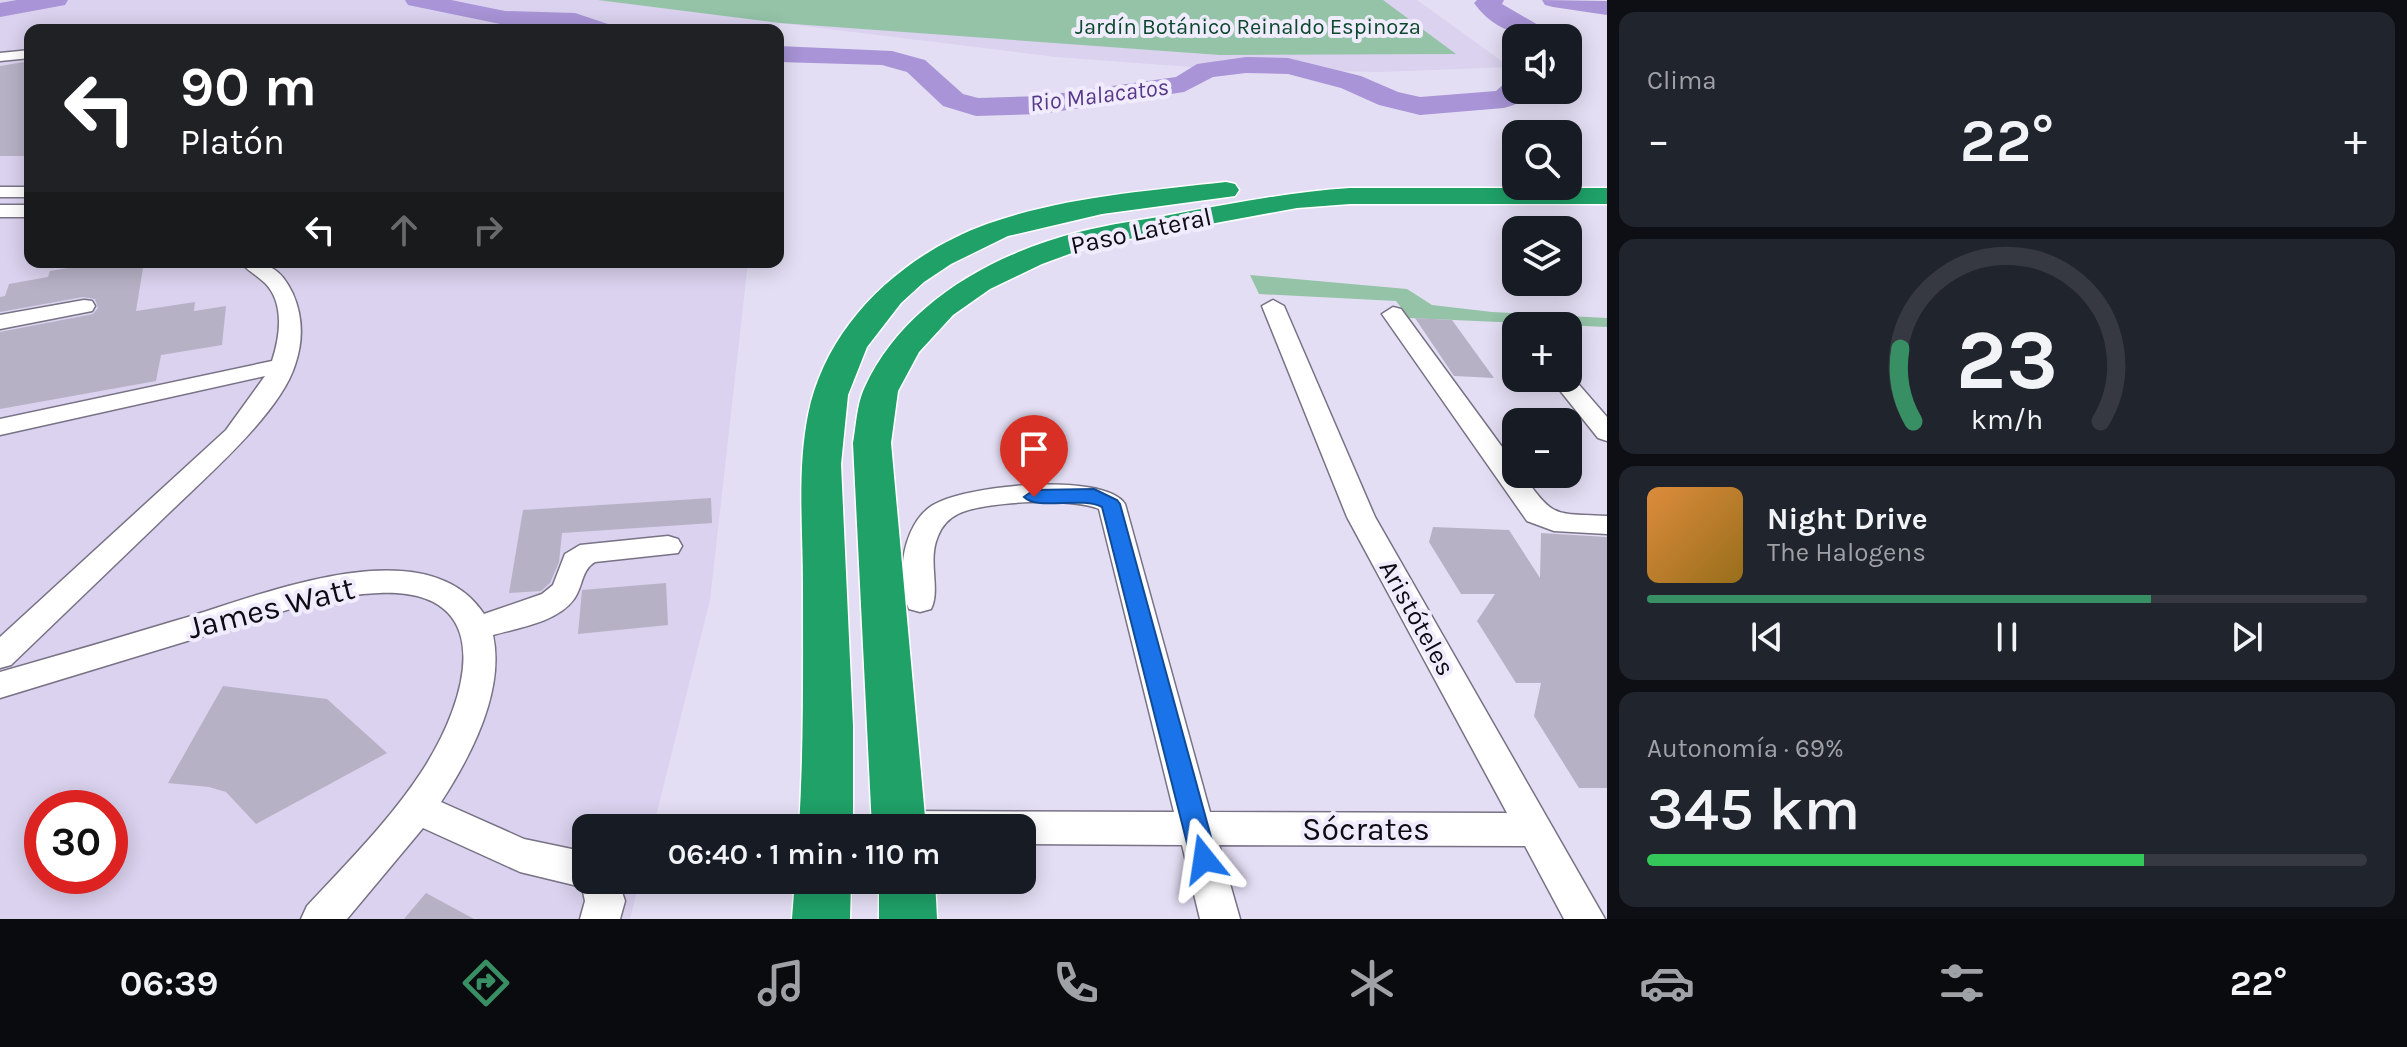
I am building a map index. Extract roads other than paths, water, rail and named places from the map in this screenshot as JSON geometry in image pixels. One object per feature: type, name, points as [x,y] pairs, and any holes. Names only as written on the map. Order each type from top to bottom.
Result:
[{"type":"highway","name":"Paso Lateral","points":[[826,814],[822,483],[828,410],[836,377],[853,341],[880,303],[922,269],[981,237],[1027,221],[1155,198],[1327,179],[1400,174],[1502,173]]},
{"type":"highway","points":[[1582,175],[1607,175]]},
{"type":"highway","name":"Paso Lateral","points":[[900,814],[872,443],[880,391],[905,348],[942,308],[979,283],[1032,258],[1084,239],[1297,200],[1426,194],[1607,196]]},
{"type":"highway","points":[[821,919],[822,894]]},
{"type":"highway","name":"Paso Lateral","points":[[906,894],[908,919]]},
{"type":"street","points":[[0,57],[24,55]]},
{"type":"street","points":[[0,192],[24,192]]},
{"type":"street","points":[[0,235],[14,211]]},
{"type":"street","points":[[0,656],[235,435],[263,403],[284,365],[289,340],[287,308],[279,285],[258,268]]},
{"type":"street","points":[[0,322],[84,306]]},
{"type":"street","name":"Aristóteles","points":[[1273,306],[1361,517],[1585,919]]},
{"type":"street","points":[[1393,314],[1532,508],[1554,522],[1607,525]]},
{"type":"street","points":[[0,427],[284,365]]},
{"type":"street","points":[[1573,392],[1607,433]]},
{"type":"street","points":[[920,601],[917,559],[920,543],[937,514],[955,505],[977,500],[1083,495],[1094,496],[1111,504],[1220,919]]},
{"type":"street","points":[[321,919],[374,861],[416,808],[462,733],[474,697],[481,653],[476,628],[549,605],[563,594],[572,562],[578,556],[590,552],[668,546]]},
{"type":"street","name":"James Watt","points":[[0,685],[291,598],[360,583],[417,584],[446,592],[462,606],[476,628]]},
{"type":"street","points":[[416,808],[520,855],[572,867]]},
{"type":"street","name":"Sócrates","points":[[1036,838],[1196,829],[1536,830]]},
{"type":"street","points":[[600,919],[605,901],[603,894]]},
{"type":"waterway","name":"Rio Malacatos","points":[[0,10],[57,0]]},
{"type":"waterway","name":"Rio Malacatos","points":[[416,0],[505,18],[575,20],[586,24]]},
{"type":"waterway","name":"Rio Malacatos","points":[[1493,0],[1486,3],[1516,24]]},
{"type":"waterway","name":"Rio Malacatos","points":[[1553,0],[1607,8]]},
{"type":"waterway","name":"Rio Malacatos","points":[[784,54],[883,57],[916,66],[953,100],[976,107],[1041,105],[1184,84],[1206,70],[1246,65],[1288,66],[1351,82],[1389,99],[1420,106],[1502,99]]},
{"type":"park label","name":"Jardín Botánico Reinaldo Espinoza","points":[[1248,27]]}]
